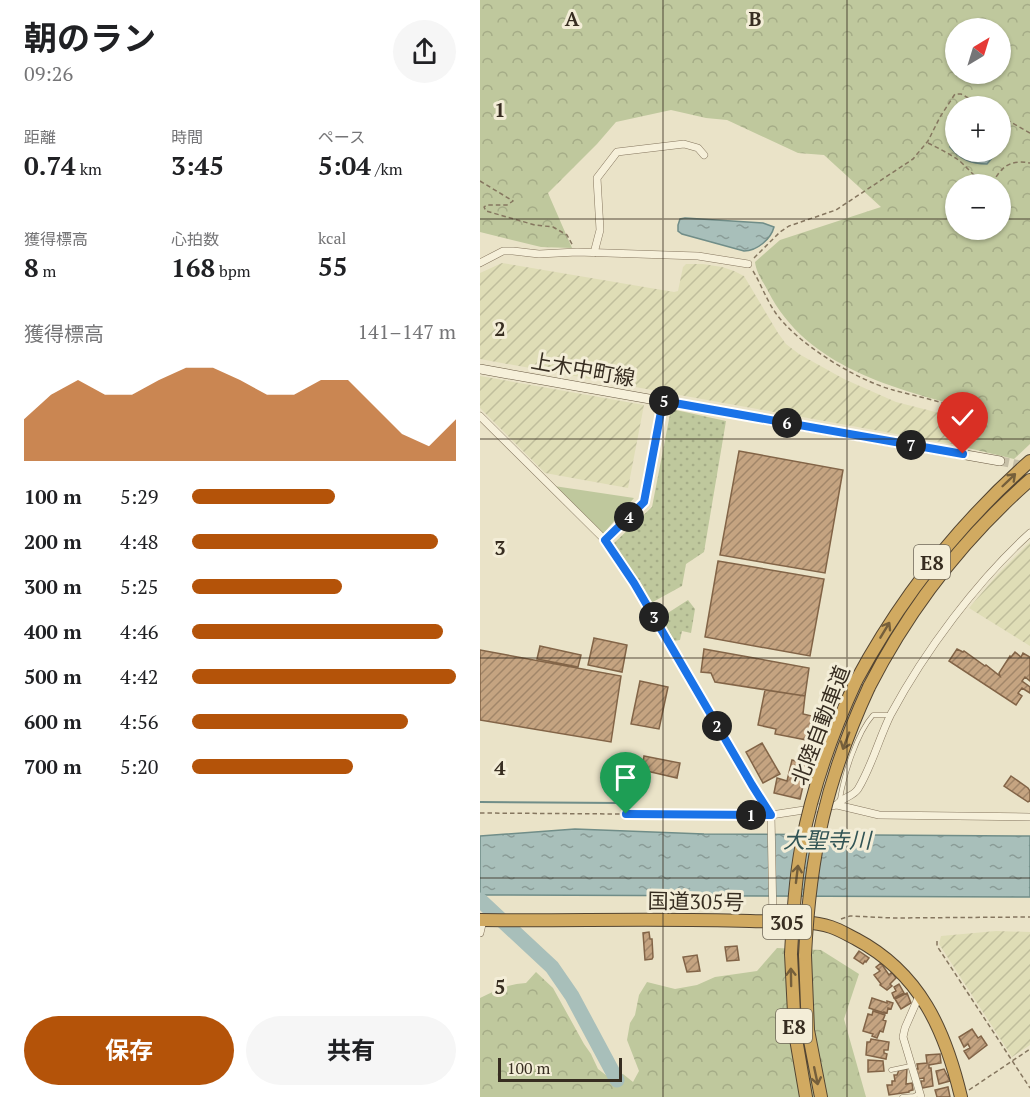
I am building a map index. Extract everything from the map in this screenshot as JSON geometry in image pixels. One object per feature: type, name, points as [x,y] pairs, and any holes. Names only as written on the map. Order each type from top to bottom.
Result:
[{"type":"highway","name":"北陸自動車道","points":[[806,1097],[795,1033],[791,954],[797,878],[808,815],[827,750],[856,681],[890,621],[927,569],[979,510],[1030,460]]},
{"type":"highway","name":"北陸自動車道","points":[[820,1097],[808,1030],[805,955],[810,882],[821,822],[840,756],[869,687],[902,629],[944,570],[996,512],[1030,480]]},
{"type":"highway","name":"国道305号","points":[[484,920],[774,917],[831,927],[880,954],[920,994],[940,1028],[960,1096]]},
{"type":"main road","name":"上木中町線","points":[[480,369],[1000,461]]},
{"type":"street","points":[[594,253],[600,230],[597,178],[617,152],[684,144],[698,148],[704,154]]},
{"type":"street","points":[[480,262],[503,251],[539,254],[577,252],[699,256],[748,264]]},
{"type":"street","points":[[605,540],[644,502],[663,401]]},
{"type":"street","points":[[480,416],[605,540],[634,583],[771,815],[774,917]]},
{"type":"street","points":[[771,815],[838,803],[857,792],[891,715],[918,669],[969,599],[1005,555],[1030,533]]},
{"type":"street","points":[[838,803],[879,815],[1030,817]]},
{"type":"street","points":[[480,933],[484,920]]},
{"type":"street","points":[[920,994],[903,1037],[920,1095]]},
{"type":"lane","points":[[838,803],[856,746],[868,720],[873,714],[891,715]]},
{"type":"lane","points":[[891,1070],[910,1066]]},
{"type":"lane","points":[[902,1097],[920,1095]]},
{"type":"path","points":[[748,264],[789,226],[836,210],[913,159],[927,143],[945,110]]},
{"type":"path","points":[[1011,122],[1030,133]]},
{"type":"path","points":[[927,143],[958,160],[984,182],[990,182],[1004,166],[1014,161],[1030,163]]},
{"type":"path","points":[[480,181],[513,201],[507,205],[487,205],[484,207],[486,211],[535,225],[553,227],[567,235],[577,252]]},
{"type":"path","points":[[753,271],[775,312],[797,337],[810,347],[854,374],[886,389],[968,413],[969,424],[963,454]]},
{"type":"path","points":[[480,813],[771,815]]},
{"type":"path","points":[[831,927],[841,919],[850,916],[1030,917]]},
{"type":"path","points":[[937,941],[937,946],[1030,1088]]},
{"type":"path","points":[[960,1096],[1030,1049]]},
{"type":"shaded area","points":[[502,263],[674,292],[678,291],[683,267],[686,264],[703,264],[734,271],[744,276],[778,333],[786,344],[799,354],[844,379],[896,402],[963,419],[966,425],[963,436],[957,445],[480,359],[480,273]]},
{"type":"shaded area","points":[[480,376],[644,405],[628,488],[545,473],[480,408]]},
{"type":"shaded area","points":[[1030,542],[1030,646],[969,608]]},
{"type":"shaded area","points":[[996,931],[1030,932],[1030,1045],[1012,1057],[939,944],[941,936]]},
{"type":"green space","points":[[480,0],[1030,0],[1030,444],[1014,459],[968,448],[974,416],[971,409],[883,383],[829,356],[805,339],[785,317],[768,291],[755,262],[780,240],[881,207],[824,155],[798,153],[727,120],[671,110],[616,122],[548,193],[572,248],[541,247],[480,232]]},
{"type":"green space","points":[[671,409],[726,421],[704,552],[686,564],[682,586],[651,603],[613,544],[652,507]]},
{"type":"green space","points":[[554,486],[634,498],[603,534]]},
{"type":"green space","points":[[688,600],[695,609],[691,633],[682,631],[680,640],[674,641],[660,618]]},
{"type":"green space","points":[[777,948],[821,950],[859,974],[844,1019],[866,1097],[480,1097],[480,998],[508,986],[526,983],[536,972],[553,988],[598,1069],[611,1079],[623,1074],[633,1082],[639,1071],[627,1040],[639,995],[647,982],[675,989],[697,985],[715,977],[757,971]]},
{"type":"water","points":[[680,219],[763,223],[774,227],[763,244],[744,251],[682,234],[678,231],[678,225]]},
{"type":"water","name":"大聖寺川","points":[[575,829],[704,834],[1030,836],[1030,897],[480,895],[480,836]]},
{"type":"building","points":[[739,451],[843,470],[825,573],[720,555]]},
{"type":"building","points":[[718,561],[824,579],[810,656],[705,637]]},
{"type":"building","points":[[594,638],[627,645],[622,672],[588,665]]},
{"type":"building","points":[[540,646],[581,655],[578,667],[537,659]]},
{"type":"building","points":[[704,649],[809,668],[805,696],[715,682],[711,673],[701,672]]},
{"type":"building","points":[[957,649],[964,651],[1000,676],[999,673],[1015,652],[1021,657],[1023,653],[1030,657],[1030,681],[1025,677],[1022,681],[1030,687],[1030,693],[1022,688],[1018,693],[1022,696],[1016,705],[949,661]]},
{"type":"building","points":[[480,650],[621,676],[611,742],[480,720]]},
{"type":"building","points":[[640,681],[668,687],[659,729],[631,724]]},
{"type":"building","points":[[765,690],[805,696],[803,714],[816,717],[812,741],[775,734],[776,729],[758,725]]},
{"type":"building","points":[[762,743],[780,774],[763,783],[746,752]]},
{"type":"building","points":[[644,756],[680,763],[677,778],[642,770]]},
{"type":"building","points":[[792,760],[808,764],[800,799],[774,793],[777,778],[787,781]]},
{"type":"building","points":[[1011,776],[1028,788],[1030,801],[1028,802],[1004,786]]},
{"type":"building","points":[[649,932],[650,939],[652,939],[653,957],[645,960],[643,933]]},
{"type":"building","points":[[737,946],[739,960],[727,961],[725,947]]},
{"type":"building","points":[[859,951],[869,958],[863,964],[854,958]]},
{"type":"building","points":[[697,955],[700,971],[687,972],[683,957]]},
{"type":"building","points":[[881,963],[889,975],[892,972],[896,978],[887,990],[880,985],[874,975],[880,971],[876,967]]},
{"type":"building","points":[[899,984],[904,993],[894,998],[892,993],[896,991],[894,987]]},
{"type":"building","points":[[907,993],[911,1003],[901,1009],[895,999]]},
{"type":"building","points":[[872,998],[893,1003],[891,1009],[888,1008],[887,1013],[884,1013],[869,1008]]},
{"type":"building","points":[[873,1011],[885,1015],[883,1020],[886,1021],[883,1032],[880,1031],[877,1038],[863,1031],[868,1014],[872,1015]]},
{"type":"building","points":[[972,1029],[987,1045],[969,1059],[964,1051],[970,1048],[968,1044],[964,1047],[959,1037]]},
{"type":"building","points":[[871,1039],[889,1042],[888,1050],[884,1050],[887,1054],[886,1059],[866,1055],[867,1042]]},
{"type":"building","points":[[940,1054],[941,1063],[929,1065],[933,1086],[922,1088],[921,1081],[924,1081],[924,1078],[917,1079],[917,1064],[927,1063],[926,1055]]},
{"type":"building","points":[[868,1060],[883,1061],[884,1071],[868,1072]]},
{"type":"building","points":[[907,1069],[906,1084],[912,1083],[913,1090],[889,1095],[887,1085],[892,1085],[892,1081],[895,1081],[894,1075],[897,1075],[899,1070]]},
{"type":"building","points":[[944,1069],[950,1081],[939,1084],[936,1071]]},
{"type":"building","points":[[948,1087],[950,1097],[937,1097],[935,1090]]},
{"type":"waterway","points":[[480,802],[621,803]]},
{"type":"waterway","points":[[480,900],[552,967],[572,996],[617,1080]]},
{"type":"tunnel","points":[[1000,461],[1030,467]]},
{"type":"route","points":[[626,814],[771,815],[634,583],[605,540],[644,502],[663,401],[963,454]]}]
